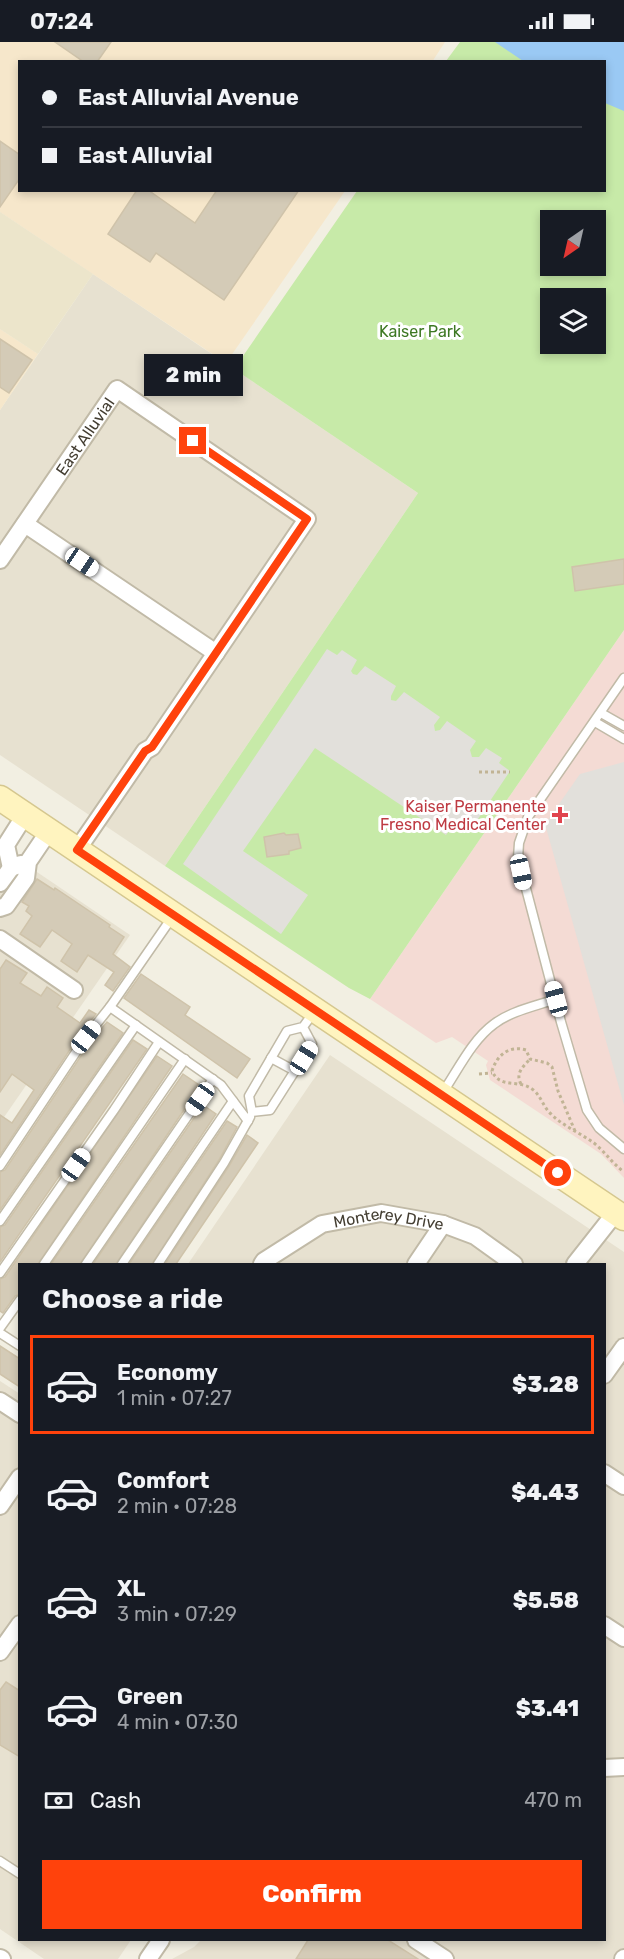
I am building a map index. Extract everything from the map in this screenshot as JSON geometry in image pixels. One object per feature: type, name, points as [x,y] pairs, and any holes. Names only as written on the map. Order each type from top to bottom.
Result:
[{"type":"main road","points":[[0,798],[174,915],[309,1019],[441,1095],[620,1215]]},
{"type":"street","name":"East Alluvial","points":[[0,560],[117,389],[307,519],[152,747],[145,751],[77,850]]},
{"type":"street","points":[[25,524],[216,653]]},
{"type":"street","points":[[11,867],[6,844],[25,815]]},
{"type":"street","points":[[0,908],[6,906],[26,878],[28,862],[49,831]]},
{"type":"street","points":[[0,883],[11,867],[28,862]]},
{"type":"street","points":[[0,939],[74,990]]},
{"type":"street","name":"Monterey Drive","points":[[263,1263],[322,1224],[381,1213],[443,1224],[475,1236],[513,1263]]},
{"type":"street","points":[[576,1263],[620,1215]]},
{"type":"street","points":[[417,1263],[443,1224]]},
{"type":"street","points":[[606,1372],[624,1347]]},
{"type":"street","points":[[0,1401],[18,1413]]},
{"type":"street","points":[[606,1474],[624,1486]]},
{"type":"street","points":[[0,1506],[18,1480]]},
{"type":"street","points":[[606,1626],[624,1638]]},
{"type":"street","points":[[0,1653],[18,1627]]},
{"type":"street","points":[[606,1768],[624,1767]]},
{"type":"street","points":[[153,1957],[161,1941]]},
{"type":"street","points":[[418,1941],[445,1959]]},
{"type":"lane","points":[[624,678],[528,817],[519,843],[518,858],[587,1110],[599,1128],[624,1149]]},
{"type":"lane","points":[[601,712],[624,726]]},
{"type":"lane","points":[[595,722],[624,739]]},
{"type":"lane","points":[[0,1166],[86,1037],[110,1007],[174,915]]},
{"type":"lane","points":[[441,1095],[479,1038],[493,1024],[556,999]]},
{"type":"lane","points":[[110,1007],[221,1085],[248,1121]]},
{"type":"lane","points":[[159,1263],[225,1163],[252,1112],[249,1096],[287,1031],[309,1019],[312,1044],[270,1110],[252,1112]]},
{"type":"lane","points":[[0,1221],[136,1025]]},
{"type":"lane","points":[[0,1273],[159,1042]]},
{"type":"lane","points":[[271,1058],[295,1071]]},
{"type":"lane","points":[[45,1263],[185,1059]]},
{"type":"lane","points":[[87,1263],[213,1079]]},
{"type":"lane","points":[[123,1263],[233,1101]]},
{"type":"lane","points":[[0,1328],[18,1302]]},
{"type":"lane","points":[[0,1333],[18,1345]]},
{"type":"lane","points":[[0,1861],[18,1873]]},
{"type":"path","points":[[479,772],[510,772]]},
{"type":"path","points":[[492,1073],[494,1063],[504,1052],[520,1048],[526,1050],[530,1059]]},
{"type":"path","points":[[521,1084],[519,1074],[530,1059]]},
{"type":"path","points":[[530,1059],[547,1063],[552,1067],[558,1091],[575,1131]]},
{"type":"path","points":[[479,1074],[492,1073],[500,1081],[531,1088],[538,1094],[549,1113],[603,1150],[612,1163],[624,1172]]},
{"type":"shaded area","points":[[0,42],[445,42],[433,60],[18,60],[18,192],[344,192],[226,363],[0,212]]},
{"type":"shaded area","points":[[0,212],[93,274],[38,354],[0,329]]},
{"type":"shaded area","points":[[93,274],[418,493],[165,866],[0,755],[0,410]]},
{"type":"shaded area","points":[[0,329],[38,354],[0,410]]},
{"type":"shaded area","name":"Kaiser Permanente Fresno Medical Center","points":[[624,630],[624,1178],[601,1154],[490,1080],[486,1065],[488,1061],[452,1037],[436,1043],[370,999]]},
{"type":"shaded area","points":[[327,649],[337,655],[342,650],[357,660],[351,671],[353,674],[357,675],[365,666],[396,686],[391,700],[396,701],[404,692],[440,717],[434,725],[435,731],[440,730],[447,721],[476,741],[470,750],[472,757],[479,757],[486,748],[502,758],[499,763],[510,771],[470,831],[455,821],[446,835],[315,748],[243,851],[308,895],[281,934],[183,864]]},
{"type":"shaded area","points":[[624,762],[624,1105],[545,824],[580,774]]},
{"type":"shaded area","points":[[0,847],[130,935],[0,1123]]},
{"type":"shaded area","points":[[330,1055],[624,1252],[624,1959],[172,1959],[194,1947],[200,1941],[606,1941],[606,1263],[189,1263]]},
{"type":"shaded area","points":[[0,1381],[18,1393],[18,1941],[130,1941],[118,1959],[44,1959],[0,1929]]},
{"type":"green space","name":"Kaiser Park","points":[[460,42],[624,42],[624,630],[370,999],[349,988],[165,866],[418,493],[234,369],[356,192],[606,192],[606,60],[447,60]]},
{"type":"water","points":[[495,42],[624,42],[624,111],[606,103],[606,60],[522,60]]},
{"type":"building","points":[[55,42],[111,42],[98,60],[81,60]]},
{"type":"building","points":[[0,141],[18,154],[18,181],[0,207]]},
{"type":"building","points":[[136,192],[151,192],[195,223],[216,192],[298,192],[224,300],[156,253],[150,262],[108,234]]},
{"type":"building","points":[[0,339],[32,360],[9,393],[0,387]]},
{"type":"building","points":[[624,559],[624,584],[575,591],[572,567]]},
{"type":"building","points":[[284,833],[286,835],[298,834],[301,848],[289,851],[289,854],[267,857],[264,837]]},
{"type":"building","points":[[37,879],[54,890],[55,888],[124,937],[113,954],[130,967],[113,991],[105,985],[114,972],[88,955],[77,972],[61,961],[72,944],[52,930],[40,947],[20,934],[32,916],[26,911],[29,906],[22,902]]},
{"type":"building","points":[[6,960],[27,973],[20,983],[41,996],[47,987],[63,998],[57,1007],[80,1023],[89,1010],[96,1014],[0,1155],[0,1115],[12,1123],[34,1090],[12,1074],[0,1092],[0,969]]},
{"type":"building","points":[[141,974],[190,1007],[185,1015],[250,1059],[237,1078],[124,998]]},
{"type":"building","points":[[107,1022],[123,1033],[0,1210],[0,1172],[5,1170],[91,1041]]},
{"type":"building","points":[[133,1040],[147,1049],[0,1262],[0,1227],[5,1225]]},
{"type":"building","points":[[157,1056],[172,1066],[39,1263],[18,1263],[18,1295],[3,1313],[0,1311],[0,1279],[5,1277]]},
{"type":"building","points":[[183,1074],[199,1085],[81,1263],[52,1263]]},
{"type":"building","points":[[203,1105],[216,1114],[117,1263],[94,1263]]},
{"type":"building","points":[[227,1121],[237,1127],[219,1160],[153,1263],[130,1263]]},
{"type":"building","points":[[247,1135],[258,1143],[177,1263],[166,1263]]},
{"type":"building","points":[[0,1346],[18,1358],[18,1386],[0,1374]]},
{"type":"building","points":[[6,1682],[18,1690],[18,1756],[0,1745],[0,1690]]},
{"type":"building","points":[[307,1941],[390,1941],[418,1959],[296,1959]]},
{"type":"place","name":"Kaiser Permanente Fresno Medical Center","points":[[560,815]]},
{"type":"route","points":[[193,441],[307,519],[152,747],[145,751],[77,850],[558,1173]]}]
